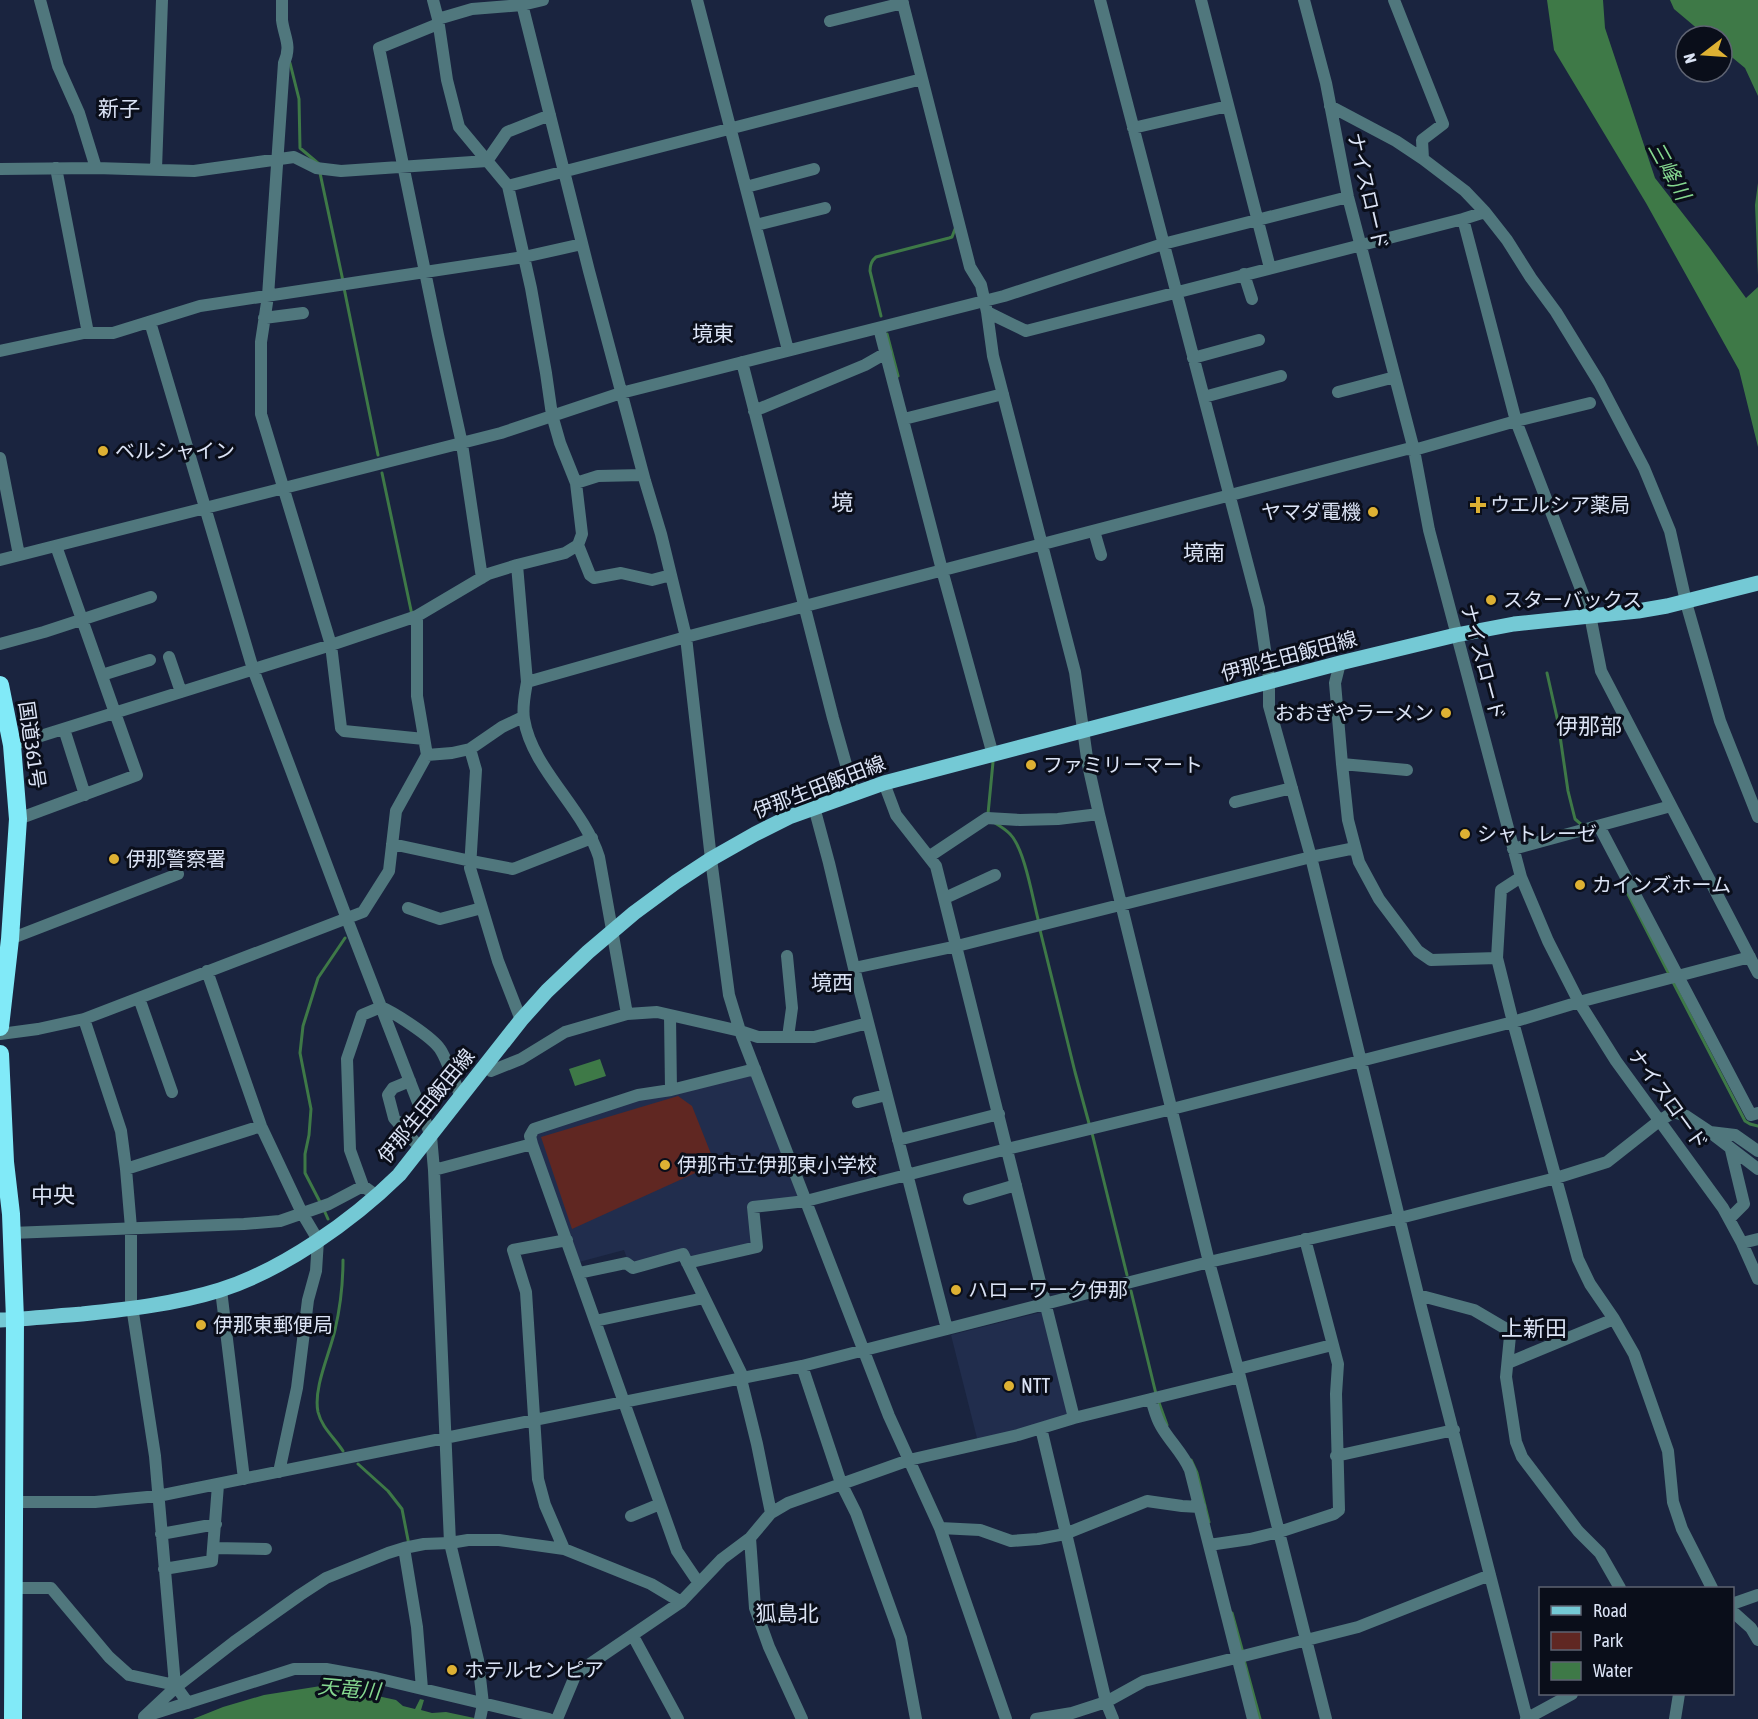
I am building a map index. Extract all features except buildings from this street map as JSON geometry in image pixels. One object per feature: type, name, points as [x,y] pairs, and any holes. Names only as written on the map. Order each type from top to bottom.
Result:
[{"type":"highway","name":"国道361号","points":[[0,685],[12,745],[18,819],[10,939],[0,1027]]},
{"type":"highway","points":[[0,1054],[14,1502],[14,1588],[6,1670],[13,1719]]},
{"type":"main road","name":"伊那生田飯田線","points":[[8,1320],[156,1306],[221,1290],[262,1273],[318,1240],[353,1216],[399,1175],[521,1020],[547,991],[588,952],[676,882],[711,859],[789,817],[884,783],[1340,663],[1456,635],[1514,624],[1638,611],[1758,583]]},
{"type":"street","points":[[40,0],[58,66],[79,113],[96,168]]},
{"type":"street","points":[[156,169],[162,0]]},
{"type":"street","points":[[282,0],[282,21],[289,48],[268,296],[261,342],[261,414],[331,645],[341,728],[344,731],[421,739]]},
{"type":"street","points":[[12,745],[413,617],[482,578],[517,565],[565,554],[578,545],[582,534],[576,483],[552,415],[524,257],[508,186],[459,127],[447,80],[433,0]]},
{"type":"street","points":[[482,578],[462,444],[379,48],[438,21],[479,8],[543,0]]},
{"type":"street","points":[[697,0],[788,350]]},
{"type":"street","points":[[1100,0],[1259,608],[1269,678],[1269,706],[1311,858],[1418,1295],[1527,1719],[1570,1695]]},
{"type":"street","points":[[1201,0],[1270,268]]},
{"type":"street","name":"ナイスロード","points":[[1304,0],[1316,42],[1348,197],[1414,450],[1429,530],[1521,877],[1548,941],[1579,1002],[1616,1061],[1723,1208],[1758,1279]]},
{"type":"street","points":[[1394,0],[1443,124],[1422,140],[1423,159]]},
{"type":"street","points":[[830,21],[902,2],[919,80],[970,267],[981,285],[993,356],[1076,672],[1088,765],[1209,1262],[1326,1719]]},
{"type":"street","points":[[522,3],[582,244],[643,475],[661,534],[686,637],[729,995],[740,1031],[889,1416],[940,1528],[1006,1719]]},
{"type":"street","points":[[508,186],[919,80]]},
{"type":"street","points":[[1133,128],[1228,106]]},
{"type":"street","points":[[1330,106],[1396,141],[1465,191],[1507,240],[1599,382],[1644,468],[1670,531],[1720,721],[1758,817]]},
{"type":"street","points":[[487,161],[507,132],[550,115]]},
{"type":"street","points":[[0,169],[96,168],[194,171],[294,157],[319,168],[341,171],[487,161]]},
{"type":"street","points":[[56,168],[88,333]]},
{"type":"street","points":[[746,187],[814,169]]},
{"type":"street","points":[[0,560],[462,444],[621,393],[879,328],[986,306],[1023,291],[1164,244],[1348,197]]},
{"type":"street","points":[[756,225],[825,208]]},
{"type":"street","points":[[986,306],[1026,331],[1485,212]]},
{"type":"street","points":[[1463,219],[1516,421],[1591,617],[1601,672],[1758,973]]},
{"type":"street","points":[[0,351],[88,333],[113,333],[200,306],[524,257],[582,244]]},
{"type":"street","points":[[1244,274],[1252,299]]},
{"type":"street","points":[[264,318],[303,313]]},
{"type":"street","points":[[150,322],[253,669],[346,919],[431,1136],[450,1543],[477,1660],[482,1710]]},
{"type":"street","points":[[879,328],[907,418],[993,755]]},
{"type":"street","points":[[1193,358],[1259,340]]},
{"type":"street","points":[[754,411],[865,366],[886,353]]},
{"type":"street","points":[[742,362],[854,793]]},
{"type":"street","points":[[1204,397],[1281,376]]},
{"type":"street","points":[[1338,392],[1395,376]]},
{"type":"street","points":[[907,418],[1003,394]]},
{"type":"street","points":[[527,682],[686,637],[1407,449],[1414,450],[1590,402]]},
{"type":"street","points":[[0,458],[19,555]]},
{"type":"street","points":[[576,483],[598,476],[643,475]]},
{"type":"street","points":[[1094,531],[1101,555]]},
{"type":"street","points":[[578,545],[590,575],[594,578],[621,573],[652,580],[671,575]]},
{"type":"street","points":[[18,819],[137,775],[56,546]]},
{"type":"street","points":[[517,565],[527,682],[523,717],[529,739],[537,754],[592,838],[598,857],[627,1014]]},
{"type":"street","points":[[0,644],[151,597]]},
{"type":"street","points":[[0,1035],[84,1019],[363,912],[389,871],[396,812],[427,755],[421,739],[413,617]]},
{"type":"street","points":[[169,657],[181,692]]},
{"type":"street","points":[[102,675],[150,660]]},
{"type":"street","points":[[1340,663],[1335,683],[1342,764],[1348,820],[1359,862],[1379,899],[1418,951],[1431,960],[1497,958]]},
{"type":"street","points":[[427,755],[470,749],[502,727],[523,717]]},
{"type":"street","points":[[64,729],[85,795]]},
{"type":"street","points":[[470,749],[476,770],[470,868],[498,961],[521,1020]]},
{"type":"street","points":[[1342,764],[1407,770]]},
{"type":"street","points":[[884,783],[896,815],[936,866],[1074,1418]]},
{"type":"street","points":[[1235,802],[1292,788]]},
{"type":"street","points":[[1513,849],[1671,806]]},
{"type":"street","points":[[814,807],[947,1329]]},
{"type":"street","points":[[930,856],[988,818],[1058,819],[1100,814]]},
{"type":"street","points":[[1599,826],[1751,1115],[1758,1113]]},
{"type":"street","points":[[392,844],[513,869],[592,838]]},
{"type":"street","points":[[854,968],[957,946],[1355,848]]},
{"type":"street","points":[[10,939],[178,874],[172,858]]},
{"type":"street","points":[[945,898],[995,875]]},
{"type":"street","points":[[1521,877],[1501,890],[1497,958],[1513,1022],[1578,1259],[1590,1284],[1634,1354],[1668,1451],[1673,1502],[1682,1529],[1711,1587]]},
{"type":"street","points":[[408,908],[440,920],[482,908]]},
{"type":"street","points":[[787,956],[792,1008],[788,1037]]},
{"type":"street","points":[[687,1263],[757,1247],[753,1207],[806,1201],[1513,1022],[1579,1002],[1750,957]]},
{"type":"street","points":[[207,971],[261,1126],[302,1213],[318,1240],[316,1271],[308,1300],[297,1389],[279,1472]]},
{"type":"street","points":[[139,998],[172,1092]]},
{"type":"street","points":[[381,1007],[407,1021],[440,1048],[461,1097]]},
{"type":"street","points":[[377,1196],[363,1186],[350,1150],[346,1059],[362,1015],[381,1007]]},
{"type":"street","points":[[486,1065],[491,1071],[521,1059],[565,1032],[627,1014],[657,1012],[758,1037],[814,1037],[868,1023]]},
{"type":"street","points":[[670,1016],[671,1090]]},
{"type":"street","points":[[84,1019],[121,1131],[131,1228],[133,1309],[154,1456],[176,1686],[188,1703]]},
{"type":"street","points":[[698,1582],[677,1551],[530,1136],[534,1129],[638,1095],[671,1090],[755,1069]]},
{"type":"street","points":[[410,1081],[393,1088],[388,1095],[394,1118],[421,1149]]},
{"type":"street","points":[[858,1102],[886,1095]]},
{"type":"street","points":[[14,1502],[95,1502],[158,1496],[802,1366],[1209,1262],[1400,1218],[1556,1178],[1607,1162],[1674,1112],[1686,1116],[1710,1132],[1758,1168]]},
{"type":"street","points":[[898,1140],[999,1114]]},
{"type":"street","points":[[126,1169],[261,1126]]},
{"type":"street","points":[[1710,1132],[1735,1135],[1758,1150]]},
{"type":"street","points":[[434,1170],[532,1144]]},
{"type":"street","points":[[1729,1219],[1744,1204],[1731,1150]]},
{"type":"street","points":[[969,1199],[1016,1185]]},
{"type":"street","points":[[7,1228],[131,1228],[280,1221],[321,1206],[363,1186]]},
{"type":"street","points":[[1213,1544],[1279,1532],[1334,1514],[1339,1510],[1336,1456],[1338,1364],[1305,1239]]},
{"type":"street","points":[[1742,1244],[1758,1239]]},
{"type":"street","points":[[564,1549],[545,1504],[538,1479],[526,1292],[513,1251],[567,1240]]},
{"type":"street","points":[[579,1274],[626,1263],[633,1268],[683,1254],[741,1373],[771,1514]]},
{"type":"street","points":[[221,1290],[244,1479]]},
{"type":"street","points":[[1418,1295],[1474,1310],[1508,1330],[1510,1336],[1506,1377],[1516,1442],[1522,1457],[1578,1532],[1600,1553],[1619,1587]]},
{"type":"street","points":[[595,1321],[704,1298]]},
{"type":"street","points":[[1508,1363],[1614,1319]]},
{"type":"street","points":[[557,1719],[575,1676],[681,1602],[722,1559],[750,1538],[771,1514],[788,1503],[909,1460],[1018,1436],[1332,1345]]},
{"type":"street","points":[[802,1366],[841,1484],[856,1513],[901,1638],[914,1719]]},
{"type":"street","points":[[1155,1398],[1156,1417],[1186,1462],[1213,1544],[1242,1657],[1253,1719]]},
{"type":"street","points":[[1041,1428],[1106,1702],[1113,1719]]},
{"type":"street","points":[[1336,1456],[1454,1430]]},
{"type":"street","points":[[164,1569],[212,1561],[218,1485]]},
{"type":"street","points":[[940,1528],[980,1530],[1011,1540],[1038,1539],[1065,1534],[1147,1502],[1200,1507]]},
{"type":"street","points":[[631,1516],[660,1504]]},
{"type":"street","points":[[161,1534],[216,1524]]},
{"type":"street","points":[[750,1538],[754,1608],[802,1719]]},
{"type":"street","points":[[143,1718],[176,1686],[234,1642],[319,1583],[404,1548],[468,1540],[499,1540],[564,1549],[651,1584],[681,1602]]},
{"type":"street","points":[[213,1548],[266,1549]]},
{"type":"street","points":[[404,1548],[417,1627],[422,1689]]},
{"type":"street","points":[[1036,1719],[1072,1713],[1106,1702],[1144,1681],[1358,1627],[1490,1575]]},
{"type":"street","points":[[14,1588],[51,1588],[109,1657],[129,1675],[176,1686]]},
{"type":"street","points":[[1734,1603],[1758,1595]]},
{"type":"street","points":[[1734,1613],[1751,1628],[1758,1640]]},
{"type":"street","points":[[633,1636],[678,1719]]},
{"type":"street","points":[[143,1718],[294,1669],[310,1668],[350,1672],[422,1689],[482,1710],[549,1719]]},
{"type":"street","points":[[1675,1719],[1679,1695]]},
{"type":"shaded area","name":"伊那市立伊那東小学校","points":[[751,1072],[798,1192],[797,1199],[749,1206],[754,1246],[692,1259],[635,1264],[628,1261],[624,1250],[579,1262],[534,1137],[537,1129],[637,1098]]},
{"type":"shaded area","points":[[1046,1311],[1072,1416],[978,1442],[951,1335]]},
{"type":"green space","points":[[678,1096],[692,1106],[715,1164],[572,1229],[541,1137]]},
{"type":"water","points":[[1547,0],[1603,0],[1605,28],[1655,178],[1746,298],[1758,287],[1758,447],[1739,370],[1646,203],[1554,50]]},
{"type":"water","points":[[1670,0],[1758,0],[1758,96],[1745,68],[1734,59],[1734,24],[1692,24],[1674,9]]},
{"type":"water","points":[[1758,183],[1758,275],[1755,205]]},
{"type":"water","points":[[600,1059],[606,1076],[575,1086],[569,1069]]},
{"type":"water","points":[[327,1685],[396,1700],[403,1706],[415,1709],[420,1699],[424,1700],[421,1710],[432,1713],[446,1712],[479,1719],[193,1719],[264,1695]]},
{"type":"waterway","points":[[290,63],[299,99],[300,148],[319,164]]},
{"type":"waterway","points":[[320,173],[343,281]]},
{"type":"waterway","points":[[881,316],[870,271],[873,260],[876,257],[952,237],[955,229]]},
{"type":"waterway","points":[[344,288],[378,455]]},
{"type":"waterway","points":[[887,334],[898,376]]},
{"type":"waterway","points":[[382,473],[412,615]]},
{"type":"waterway","points":[[1547,673],[1558,722],[1568,791],[1575,819],[1583,826]]},
{"type":"waterway","points":[[988,814],[993,762]]},
{"type":"waterway","points":[[995,823],[1010,834],[1020,851],[1039,923]]},
{"type":"waterway","points":[[1628,894],[1670,976]]},
{"type":"waterway","points":[[1040,930],[1090,1127]]},
{"type":"waterway","points":[[321,1204],[305,1173],[311,1109],[300,1053],[303,1026],[318,978],[345,938]]},
{"type":"waterway","points":[[1673,982],[1745,1121],[1758,1126]]},
{"type":"waterway","points":[[1092,1133],[1127,1275]]},
{"type":"waterway","points":[[324,1210],[328,1219]]},
{"type":"waterway","points":[[343,1260],[339,1312],[320,1382],[317,1403],[322,1423],[343,1451]]},
{"type":"waterway","points":[[1131,1291],[1156,1394]]},
{"type":"waterway","points":[[1158,1400],[1167,1425]]},
{"type":"waterway","points":[[1191,1460],[1197,1473],[1209,1522]]},
{"type":"waterway","points":[[358,1464],[388,1491],[402,1509],[409,1545]]},
{"type":"waterway","points":[[1232,1613],[1243,1653]]},
{"type":"waterway","points":[[1244,1660],[1260,1719]]},
{"type":"place","name":"ベルシャイン","points":[[103,451]]},
{"type":"place","name":"ウエルシア薬局","points":[[1478,505]]},
{"type":"place","name":"ヤマダ電機","points":[[1373,512]]},
{"type":"place","name":"スターバックス","points":[[1491,600]]},
{"type":"place","name":"おおぎやラーメン","points":[[1446,713]]},
{"type":"place","name":"ファミリーマート","points":[[1031,765]]},
{"type":"place","name":"シャトレーゼ","points":[[1465,834]]},
{"type":"place","name":"伊那警察署","points":[[114,859]]},
{"type":"place","name":"カインズホーム","points":[[1580,885]]},
{"type":"place","name":"伊那市立伊那東小学校","points":[[665,1165]]},
{"type":"place","name":"ハローワーク伊那","points":[[956,1290]]},
{"type":"place","name":"伊那東郵便局","points":[[201,1325]]},
{"type":"place","name":"NTT","points":[[1009,1386]]},
{"type":"place","name":"ホテルセンピア","points":[[452,1670]]},
{"type":"district","name":"新子","points":[[119,109]]},
{"type":"district","name":"境東","points":[[713,334]]},
{"type":"district","name":"境","points":[[842,502]]},
{"type":"district","name":"境南","points":[[1204,553]]},
{"type":"district","name":"伊那部","points":[[1589,726]]},
{"type":"district","name":"境西","points":[[832,983]]},
{"type":"district","name":"中央","points":[[53,1195]]},
{"type":"district","name":"上新田","points":[[1534,1328]]},
{"type":"district","name":"狐島北","points":[[787,1614]]},
{"type":"water label","name":"三峰川","points":[[1669,171]]},
{"type":"water label","name":"天竜川","points":[[349,1689]]}]
